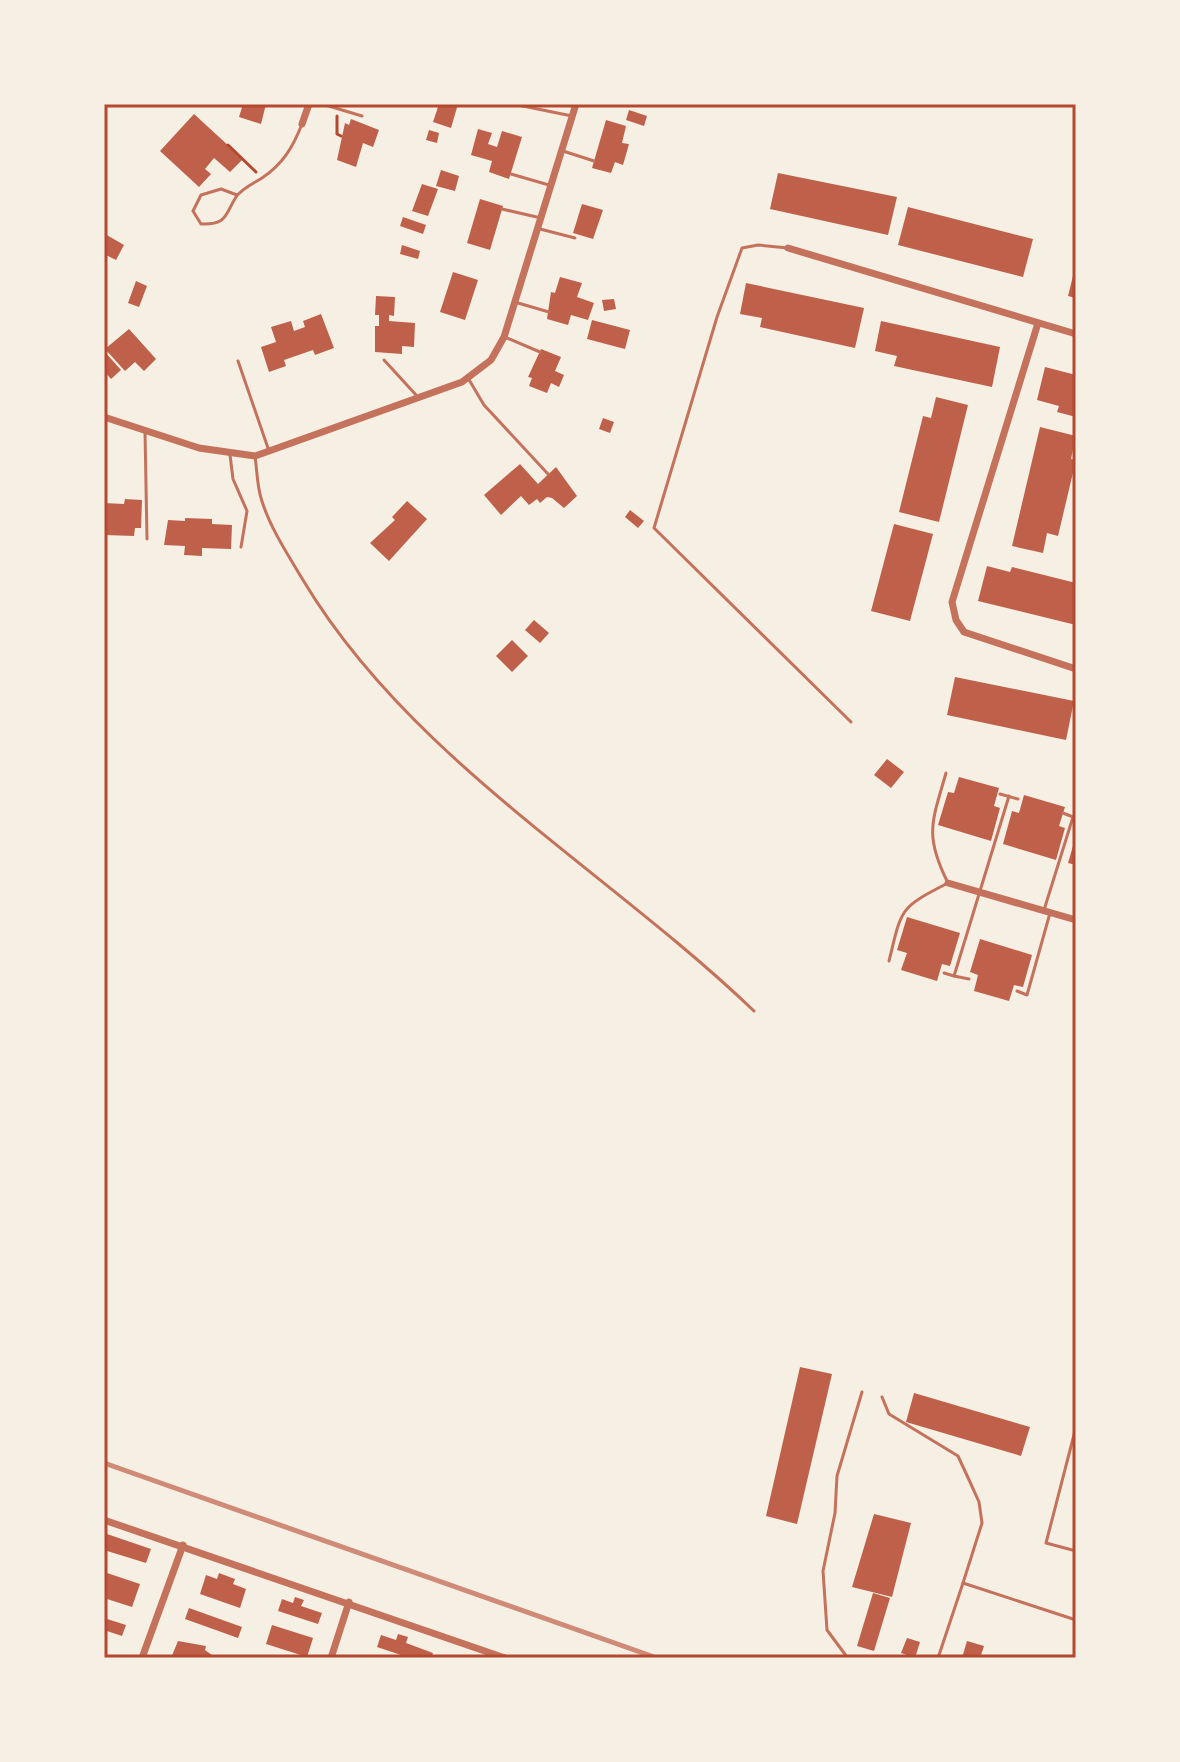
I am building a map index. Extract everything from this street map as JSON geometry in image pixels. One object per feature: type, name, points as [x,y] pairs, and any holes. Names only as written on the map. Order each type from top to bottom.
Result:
[{"type":"street","points":[[302,124],[309,104]]},
{"type":"street","points":[[104,417],[230,454],[255,456],[420,399],[468,378],[491,360],[504,337],[576,104]]},
{"type":"street","points":[[788,248],[1076,334]]},
{"type":"street","points":[[1038,323],[952,602],[956,620],[964,632],[1076,669]]},
{"type":"street","points":[[948,883],[1076,920]]},
{"type":"street","points":[[104,1520],[505,1658]]},
{"type":"street","points":[[142,1658],[183,1545]]},
{"type":"street","points":[[331,1658],[349,1602]]},
{"type":"lane","points":[[322,104],[362,116]]},
{"type":"lane","points":[[513,104],[572,116]]},
{"type":"lane","points":[[237,195],[221,189],[201,195],[193,211],[201,224],[214,225],[230,213],[237,195],[262,178],[293,148],[302,124]]},
{"type":"lane","points":[[561,150],[594,161]]},
{"type":"lane","points":[[511,174],[551,185]]},
{"type":"lane","points":[[502,209],[541,218]]},
{"type":"lane","points":[[537,229],[575,238]]},
{"type":"lane","points":[[788,248],[758,245],[742,248],[717,317],[654,528],[851,722]]},
{"type":"lane","points":[[515,302],[549,312]]},
{"type":"lane","points":[[504,337],[540,352]]},
{"type":"lane","points":[[384,360],[420,399]]},
{"type":"lane","points":[[238,361],[269,451]]},
{"type":"lane","points":[[468,378],[484,405],[548,474]]},
{"type":"lane","points":[[145,431],[147,539]]},
{"type":"lane","points":[[230,454],[233,479],[247,511],[241,547]]},
{"type":"lane","points":[[255,456],[261,498],[290,558],[328,622],[371,675],[490,789],[712,971],[754,1011]]},
{"type":"lane","points":[[889,961],[901,912],[911,902],[948,883],[933,852],[932,822],[946,773]]},
{"type":"lane","points":[[1000,794],[1018,799]]},
{"type":"lane","points":[[954,976],[1009,796]]},
{"type":"lane","points":[[1017,991],[1027,995],[1047,912],[1075,818],[1063,813]]},
{"type":"lane","points":[[944,973],[969,979]]},
{"type":"lane","points":[[852,1658],[847,1657],[827,1630],[823,1571],[835,1513],[837,1476],[862,1392]]},
{"type":"lane","points":[[882,1397],[889,1414],[958,1456],[979,1502],[982,1523],[938,1658]]},
{"type":"lane","points":[[1076,1427],[1046,1543],[1076,1551]]},
{"type":"lane","points":[[963,1583],[1076,1620]]},
{"type":"path","points":[[337,109],[337,134],[341,136]]},
{"type":"path","points":[[228,145],[262,178]]},
{"type":"building","points":[[243,104],[266,104],[261,124],[239,117]]},
{"type":"building","points":[[439,104],[458,104],[451,128],[433,122]]},
{"type":"building","points":[[629,110],[647,116],[644,126],[626,120]]},
{"type":"building","points":[[194,114],[243,159],[230,172],[214,158],[205,169],[211,174],[199,187],[160,151]]},
{"type":"building","points":[[351,119],[379,130],[373,147],[363,143],[356,167],[337,160],[345,123],[349,125]]},
{"type":"building","points":[[606,120],[626,126],[622,143],[629,144],[623,165],[615,162],[611,173],[592,168]]},
{"type":"building","points":[[478,129],[492,133],[488,144],[497,147],[502,131],[522,137],[509,179],[489,172],[492,161],[471,155]]},
{"type":"building","points":[[429,130],[439,133],[437,143],[426,140]]},
{"type":"building","points":[[441,170],[459,176],[455,191],[436,186]]},
{"type":"building","points":[[778,173],[897,197],[888,235],[770,209]]},
{"type":"building","points":[[422,184],[438,189],[428,216],[412,211]]},
{"type":"building","points":[[480,199],[503,206],[490,250],[467,243]]},
{"type":"building","points":[[582,204],[603,210],[593,239],[573,233]]},
{"type":"building","points":[[908,207],[1033,239],[1023,277],[898,245]]},
{"type":"building","points":[[403,217],[426,225],[423,234],[400,226]]},
{"type":"building","points":[[105,234],[124,245],[116,260],[104,254]]},
{"type":"building","points":[[402,245],[420,251],[418,259],[400,254]]},
{"type":"building","points":[[1076,269],[1076,298],[1068,296]]},
{"type":"building","points":[[453,272],[478,280],[465,320],[440,312]]},
{"type":"building","points":[[560,277],[582,283],[577,297],[594,303],[588,320],[571,315],[568,325],[547,319],[551,292],[555,293]]},
{"type":"building","points":[[136,281],[147,286],[139,307],[128,303]]},
{"type":"building","points":[[746,283],[864,308],[855,348],[760,327],[762,318],[740,314]]},
{"type":"building","points":[[376,296],[395,297],[394,316],[389,315],[389,321],[415,323],[414,347],[402,346],[402,354],[375,352],[375,326],[379,326],[379,315],[375,315]]},
{"type":"building","points":[[614,299],[616,309],[604,311],[602,300]]},
{"type":"building","points":[[321,314],[334,348],[315,355],[313,350],[284,360],[286,366],[269,372],[261,347],[276,342],[271,327],[291,321],[294,331],[305,327],[303,321]]},
{"type":"building","points":[[592,320],[630,330],[625,349],[587,339]]},
{"type":"building","points":[[881,321],[1000,347],[992,387],[894,366],[897,356],[875,351]]},
{"type":"building","points":[[129,329],[156,359],[144,371],[135,362],[125,371],[105,349]]},
{"type":"building","points":[[541,349],[561,357],[555,371],[564,375],[559,387],[551,383],[547,393],[529,386],[532,378],[528,377]]},
{"type":"building","points":[[104,351],[121,370],[111,379],[104,371]]},
{"type":"building","points":[[1045,367],[1076,375],[1076,417],[1057,412],[1059,406],[1037,400]]},
{"type":"building","points":[[936,397],[968,405],[939,522],[899,512],[923,416],[931,418]]},
{"type":"building","points":[[603,418],[614,422],[610,433],[599,429]]},
{"type":"building","points":[[1040,427],[1076,436],[1071,459],[1076,460],[1058,536],[1047,533],[1043,553],[1012,546]]},
{"type":"building","points":[[520,464],[538,484],[556,467],[577,496],[564,508],[547,497],[540,503],[537,499],[529,505],[521,496],[501,515],[484,495]]},
{"type":"building","points":[[125,499],[142,500],[141,528],[135,528],[134,536],[104,535],[104,503],[124,504]]},
{"type":"building","points":[[407,501],[427,519],[389,561],[370,543],[395,520],[392,517]]},
{"type":"building","points":[[630,510],[644,521],[638,528],[625,517]]},
{"type":"building","points":[[185,518],[212,519],[212,524],[232,525],[231,549],[202,548],[202,556],[184,555],[185,546],[164,545],[168,520],[185,521]]},
{"type":"building","points":[[894,524],[933,534],[910,621],[871,611]]},
{"type":"building","points":[[987,566],[1010,572],[1012,567],[1076,583],[1076,625],[978,601]]},
{"type":"building","points":[[534,620],[549,633],[540,643],[525,630]]},
{"type":"building","points":[[512,640],[528,656],[512,672],[496,656]]},
{"type":"building","points":[[955,677],[1074,701],[1066,740],[947,715]]},
{"type":"building","points":[[887,759],[904,772],[891,788],[874,775]]},
{"type":"building","points":[[959,777],[999,788],[994,806],[1000,808],[991,841],[938,825],[948,792],[954,793]]},
{"type":"building","points":[[1024,795],[1065,807],[1059,826],[1065,828],[1056,860],[1003,844],[1012,811],[1019,813]]},
{"type":"building","points":[[1076,839],[1076,865],[1068,863]]},
{"type":"building","points":[[907,917],[960,933],[950,966],[942,964],[937,981],[901,970],[907,953],[897,950]]},
{"type":"building","points":[[980,939],[1032,955],[1023,987],[1014,985],[1009,1001],[974,991],[978,975],[970,972]]},
{"type":"building","points":[[800,1367],[832,1374],[797,1524],[766,1516]]},
{"type":"building","points":[[914,1393],[1030,1427],[1021,1456],[906,1422]]},
{"type":"building","points":[[874,1514],[911,1523],[892,1597],[852,1587]]},
{"type":"building","points":[[104,1533],[151,1549],[146,1563],[104,1550]]},
{"type":"building","points":[[104,1572],[140,1584],[132,1607],[104,1598]]},
{"type":"building","points":[[219,1573],[235,1579],[233,1584],[246,1589],[240,1608],[200,1594],[206,1575],[217,1579]]},
{"type":"building","points":[[873,1593],[890,1598],[874,1651],[857,1646]]},
{"type":"building","points":[[295,1597],[304,1600],[301,1606],[322,1613],[318,1624],[278,1611],[282,1599],[293,1603]]},
{"type":"building","points":[[189,1608],[242,1627],[238,1638],[185,1619]]},
{"type":"building","points":[[104,1618],[126,1625],[122,1636],[107,1631],[104,1639]]},
{"type":"building","points":[[272,1625],[313,1638],[307,1657],[266,1644]]},
{"type":"building","points":[[398,1634],[408,1637],[406,1643],[433,1653],[431,1658],[410,1658],[377,1647],[381,1635],[396,1640]]},
{"type":"building","points":[[907,1638],[920,1642],[915,1658],[901,1653]]},
{"type":"building","points":[[178,1641],[206,1646],[205,1650],[216,1658],[171,1658]]},
{"type":"building","points":[[967,1641],[984,1646],[980,1658],[962,1658]]},
{"type":"railway","points":[[104,1463],[657,1658]]}]
